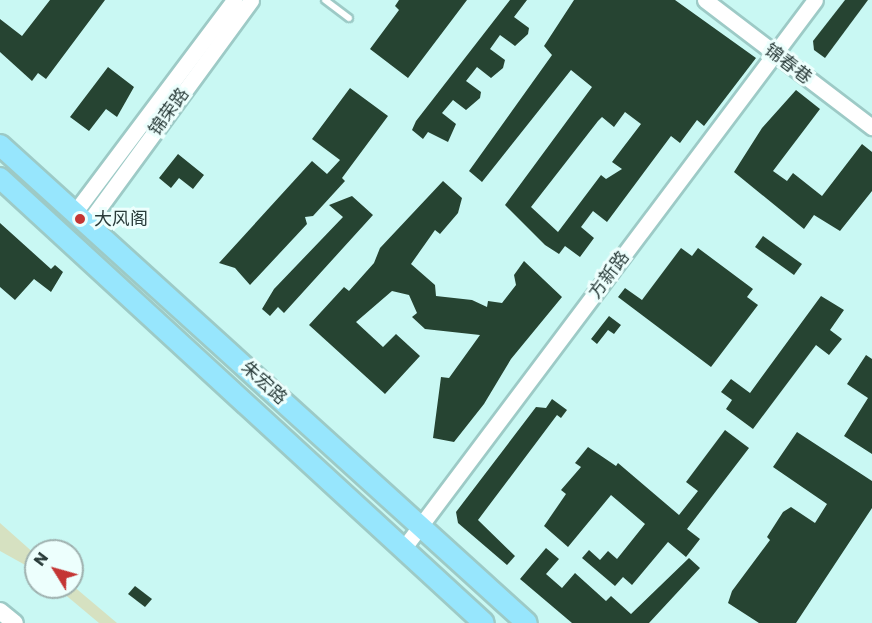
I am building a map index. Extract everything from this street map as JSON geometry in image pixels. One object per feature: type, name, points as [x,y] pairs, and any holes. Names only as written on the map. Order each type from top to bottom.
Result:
[{"type":"main road","name":"朱宏路","points":[[0,145],[527,623]]},
{"type":"main road","name":"朱宏路","points":[[0,178],[484,623]]},
{"type":"main road","points":[[0,610],[15,623]]},
{"type":"street","name":"锦荣路","points":[[81,218],[234,0]]},
{"type":"street","name":"锦荣路","points":[[81,218],[251,0]]},
{"type":"street","name":"锦春巷","points":[[705,0],[872,127]]},
{"type":"street","name":"方新路","points":[[403,549],[815,0]]},
{"type":"lane","points":[[325,0],[349,18]]},
{"type":"green space","points":[[0,523],[24,544],[24,564],[0,551]]},
{"type":"green space","points":[[84,595],[117,623],[99,623],[70,599],[84,599]]},
{"type":"building","points":[[50,0],[105,0],[46,79],[38,73],[32,81],[0,52],[0,19],[22,36]]},
{"type":"building","points":[[399,0],[467,0],[408,78],[370,49],[399,10],[395,6]]},
{"type":"building","points":[[510,0],[527,0],[514,17],[529,28],[528,34],[515,46],[500,35],[490,49],[505,60],[503,68],[491,78],[477,67],[466,81],[481,92],[480,98],[466,110],[453,100],[442,113],[456,124],[448,142],[428,132],[423,139],[412,130],[416,121]]},
{"type":"building","points":[[574,0],[675,0],[756,58],[704,126],[697,120],[680,143],[671,136],[607,222],[593,211],[581,227],[594,238],[580,257],[565,246],[559,254],[545,245],[505,205],[592,87],[571,70],[482,182],[469,171],[552,55],[544,46]],"holes":[[[625,112],[641,124],[612,162],[622,169],[606,179],[601,175],[558,232],[531,207],[602,117],[614,127]]]},
{"type":"building","points":[[845,0],[868,0],[825,58],[814,50],[813,41]]},
{"type":"building","points":[[108,67],[134,87],[117,117],[106,109],[89,131],[70,117]]},
{"type":"building","points":[[350,88],[388,116],[342,178],[345,181],[313,216],[305,217],[307,224],[250,285],[235,268],[219,263],[312,161],[327,174],[340,160],[312,139]]},
{"type":"building","points":[[796,90],[820,109],[773,171],[787,181],[793,173],[822,196],[862,144],[872,152],[872,191],[840,231],[814,215],[804,229],[734,172],[762,128]]},
{"type":"building","points":[[178,154],[204,175],[193,189],[179,178],[171,188],[159,178]]},
{"type":"building","points":[[443,181],[462,198],[458,213],[440,234],[435,230],[411,264],[435,285],[436,296],[472,300],[487,307],[488,301],[502,303],[516,285],[514,275],[524,261],[562,297],[511,359],[484,404],[454,442],[433,438],[441,377],[449,378],[480,335],[425,329],[412,317],[417,313],[409,295],[392,291],[356,322],[383,347],[396,334],[420,356],[385,394],[309,325],[344,287],[349,291],[374,263],[380,248]]},
{"type":"building","points":[[352,196],[373,215],[284,313],[278,307],[270,316],[262,309],[274,289],[343,217],[329,205]]},
{"type":"building","points":[[0,223],[51,269],[55,265],[63,272],[51,292],[34,279],[15,300],[0,287]]},
{"type":"building","points":[[763,236],[802,264],[794,275],[755,247]]},
{"type":"building","points":[[681,248],[692,256],[698,248],[753,289],[747,297],[758,305],[711,367],[618,297],[625,288],[642,300]]},
{"type":"building","points":[[821,296],[844,310],[830,330],[842,339],[829,355],[816,345],[753,429],[726,409],[732,400],[721,392],[731,379],[750,393]]},
{"type":"building","points":[[609,316],[621,325],[614,334],[608,330],[597,344],[591,339]]},
{"type":"building","points":[[866,355],[872,359],[872,454],[844,436],[868,398],[847,384]]},
{"type":"building","points":[[552,399],[567,410],[561,418],[557,415],[478,520],[515,556],[507,565],[458,523],[456,512],[536,407],[546,408]]},
{"type":"building","points":[[725,430],[749,448],[687,529],[700,539],[686,557],[668,542],[632,585],[623,577],[615,586],[582,558],[589,550],[600,560],[608,551],[617,559],[645,524],[611,495],[568,547],[544,526],[566,494],[561,490],[581,467],[575,463],[588,447],[616,466],[618,463],[679,515],[698,491],[686,482]]},
{"type":"building","points":[[797,432],[872,481],[872,508],[796,623],[759,623],[728,603],[732,591],[770,540],[767,537],[783,512],[791,507],[815,523],[827,504],[773,467]]},
{"type":"building","points":[[546,548],[559,559],[546,574],[562,588],[575,573],[606,601],[611,596],[631,614],[689,558],[700,568],[649,623],[572,623],[520,579]]},
{"type":"building","points":[[135,586],[152,599],[145,607],[128,594]]},
{"type":"place","name":"大风阁","points":[[80,219]]}]
